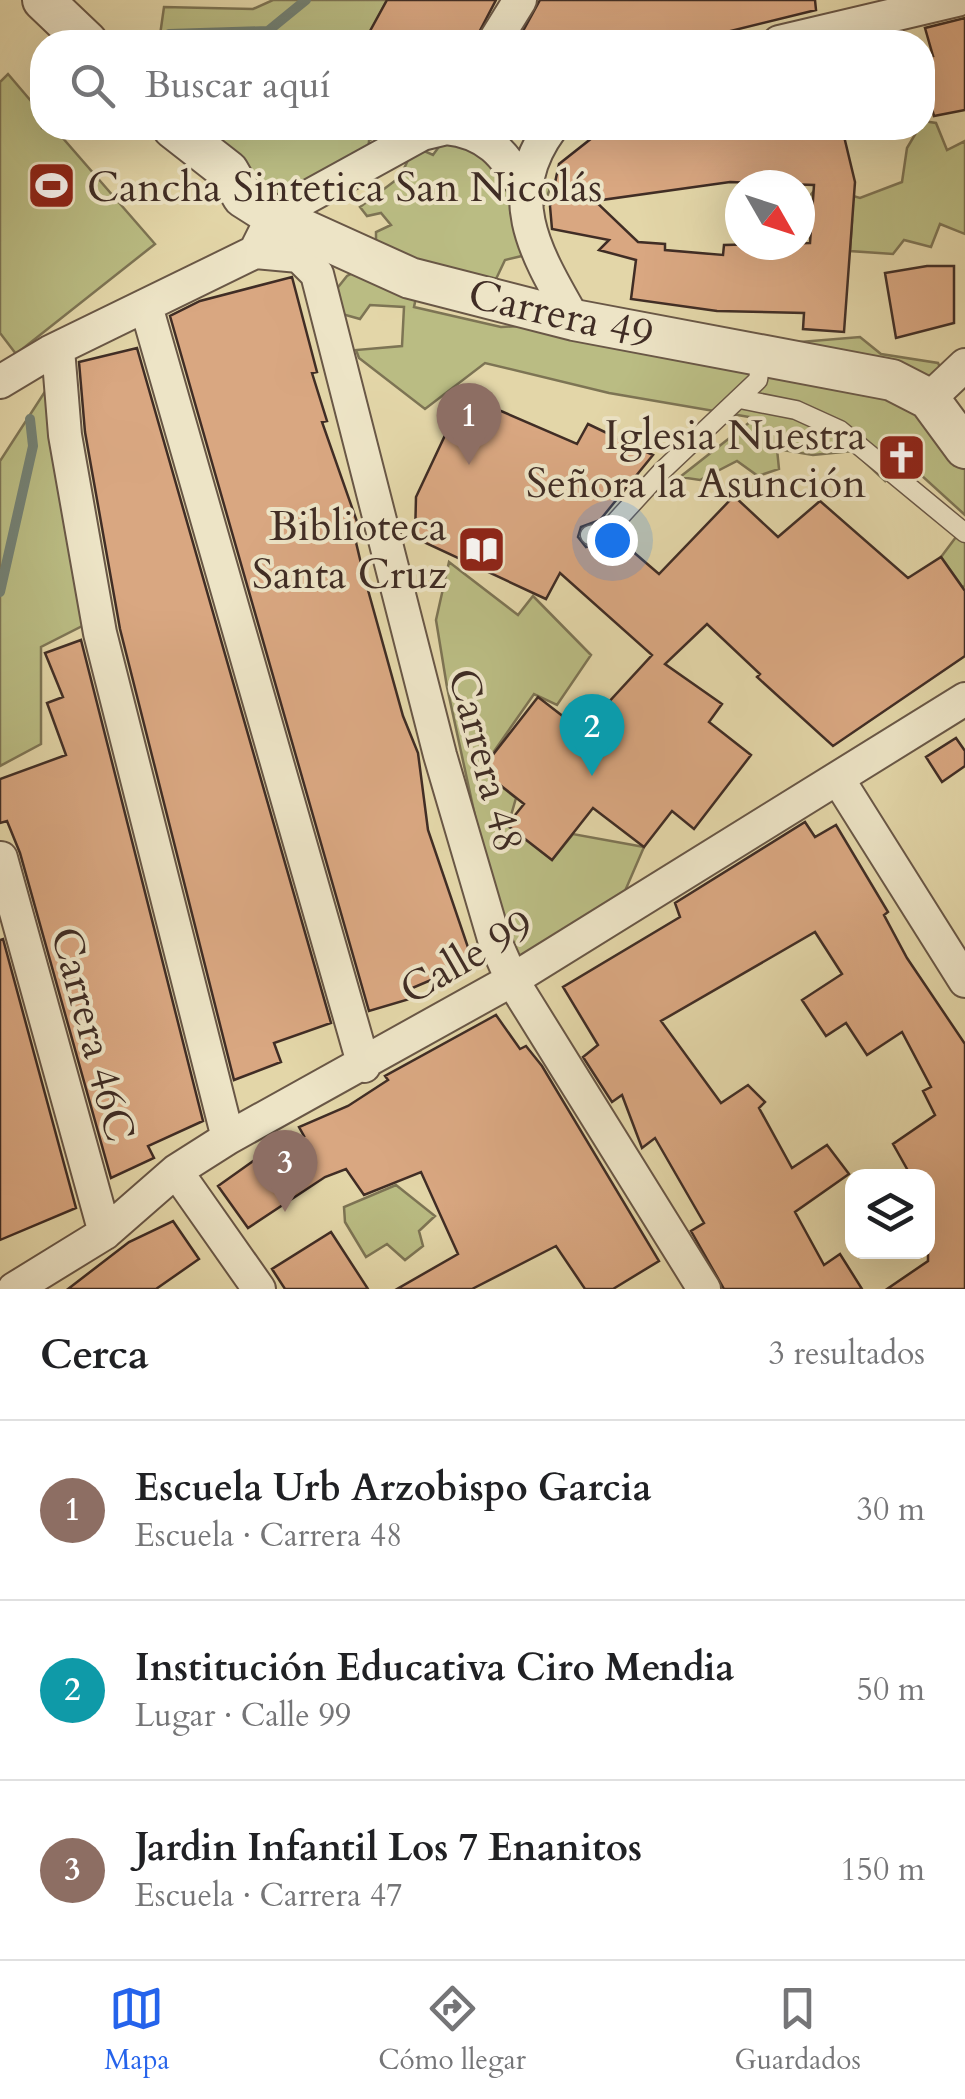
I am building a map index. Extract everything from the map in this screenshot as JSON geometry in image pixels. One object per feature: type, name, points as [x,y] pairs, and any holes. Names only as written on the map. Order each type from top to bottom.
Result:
[{"type":"street","points":[[43,0],[74,30]]},
{"type":"street","points":[[501,30],[520,0]]},
{"type":"street","points":[[831,30],[957,0]]},
{"type":"street","name":"Carrera 49","points":[[188,140],[228,171],[243,196],[273,216],[410,278],[574,320],[892,380],[928,399],[965,448]]},
{"type":"street","points":[[0,382],[58,349],[256,252],[273,216],[415,140]]},
{"type":"street","points":[[487,140],[494,144],[524,189],[533,247],[574,320]]},
{"type":"street","points":[[524,189],[543,140]]},
{"type":"street","name":"Carrera 48","points":[[256,252],[298,256],[317,274],[440,755],[494,939],[512,980],[704,1289]]},
{"type":"street","points":[[146,306],[364,1066]]},
{"type":"street","points":[[58,349],[65,435],[100,633],[228,1138]]},
{"type":"street","points":[[928,399],[965,365]]},
{"type":"street","name":"Calle 99","points":[[14,1289],[104,1233],[176,1172],[228,1138],[364,1066],[469,1001],[512,980],[965,699]]},
{"type":"street","points":[[838,779],[965,981]]},
{"type":"street","name":"Carrera 46C","points":[[1,858],[104,1233]]},
{"type":"street","points":[[176,1172],[258,1289]]},
{"type":"lane","points":[[590,535],[607,531],[688,446],[740,400],[758,380],[762,353]]},
{"type":"lane","points":[[740,400],[796,410],[840,430],[965,534]]},
{"type":"green space","points":[[273,0],[387,0],[371,30],[161,30],[164,7],[253,9]]},
{"type":"green space","name":"Cancha Sintetica San Nicolás","points":[[8,74],[30,100],[30,140],[64,140],[155,244],[16,354],[0,333],[0,82]]},
{"type":"green space","points":[[935,123],[947,150],[965,141],[965,234],[940,224],[931,247],[904,240],[893,254],[850,251],[852,221],[815,218],[818,186],[860,198],[902,182],[907,148],[912,140],[935,140]]},
{"type":"green space","points":[[185,140],[370,140],[367,164],[311,193],[243,197]]},
{"type":"green space","points":[[444,140],[470,140],[552,183],[544,205],[523,210],[536,271],[522,256],[505,260],[488,296],[421,273],[414,307],[501,327],[576,323],[800,342],[860,337],[881,354],[938,363],[965,422],[965,515],[898,454],[885,481],[853,451],[813,455],[777,449],[779,469],[758,476],[737,461],[700,480],[680,477],[755,418],[609,393],[485,363],[425,409],[359,358],[356,350],[402,346],[404,307],[370,305],[360,319],[342,314],[335,291],[347,276],[376,261],[376,232],[391,225],[381,213],[367,216],[360,207],[400,177],[410,156],[422,150],[433,155]]},
{"type":"green space","points":[[57,373],[90,622],[41,647],[41,744],[0,766],[0,461]]},
{"type":"green space","points":[[965,525],[965,585],[963,588],[941,557]]},
{"type":"green space","points":[[449,562],[518,615],[533,596],[591,655],[557,705],[534,694],[481,770],[516,798],[508,826],[552,860],[573,834],[644,847],[625,891],[518,965],[488,876],[447,687],[436,620]]},
{"type":"green space","points":[[396,1185],[435,1216],[419,1231],[423,1246],[405,1260],[387,1244],[366,1257],[345,1222],[344,1207]]},
{"type":"building","points":[[387,0],[496,0],[480,30],[371,30]]},
{"type":"building","points":[[540,0],[815,0],[816,10],[735,30],[524,30]]},
{"type":"building","points":[[965,18],[965,110],[935,116],[935,30],[925,28]]},
{"type":"building","points":[[589,140],[845,140],[855,182],[844,332],[803,329],[804,313],[717,311],[631,299],[636,260],[599,250],[609,240],[552,229],[550,206],[559,164]],"holes":[[[725,170],[815,170],[815,260],[725,260],[724,245],[723,255],[665,250],[665,244],[638,242],[595,201],[725,183]]]},
{"type":"building","points":[[954,266],[954,323],[896,338],[885,273]]},
{"type":"building","points":[[292,277],[317,372],[312,373],[327,421],[322,422],[362,536],[355,538],[363,572],[403,716],[418,753],[428,830],[473,962],[410,989],[413,998],[369,1011],[170,316],[200,301]]},
{"type":"building","points":[[137,348],[331,1023],[274,1043],[281,1062],[234,1080],[120,629],[85,432],[79,362]]},
{"type":"building","points":[[464,395],[577,444],[588,424],[653,455],[600,520],[581,527],[578,537],[586,547],[617,538],[659,574],[734,496],[778,537],[820,501],[908,578],[941,557],[965,591],[965,656],[833,746],[757,677],[760,674],[707,624],[665,664],[722,704],[709,722],[751,755],[694,829],[672,811],[644,847],[593,808],[552,860],[507,825],[524,804],[481,770],[538,697],[582,731],[652,655],[560,573],[546,599],[415,538],[416,497]]},
{"type":"building","points":[[81,640],[203,1121],[148,1146],[154,1158],[111,1178],[20,853],[7,821],[0,823],[0,779],[66,755],[47,703],[63,697],[45,653]]},
{"type":"building","points":[[956,738],[965,751],[965,766],[942,782],[926,757]]},
{"type":"building","points":[[805,822],[815,837],[836,825],[888,912],[884,915],[907,958],[965,1044],[965,1289],[887,1289],[928,1259],[935,1259],[935,1169],[907,1169],[893,1144],[935,1115],[923,1091],[931,1087],[902,1032],[867,1055],[846,1023],[826,1036],[802,1000],[842,974],[815,932],[661,1021],[721,1103],[748,1085],[765,1102],[759,1108],[792,1168],[827,1145],[845,1169],[845,1177],[795,1212],[824,1265],[840,1254],[862,1289],[724,1289],[691,1231],[704,1223],[655,1138],[642,1148],[622,1095],[612,1102],[583,1057],[598,1045],[563,987],[680,917],[675,903]]},
{"type":"building","points":[[3,939],[76,1208],[0,1240],[0,940]]},
{"type":"building","points":[[496,1015],[520,1049],[526,1046],[542,1066],[659,1261],[613,1289],[585,1289],[556,1246],[472,1289],[397,1289],[458,1254],[421,1172],[364,1195],[346,1169],[325,1177],[248,1228],[218,1186],[270,1149],[304,1136],[299,1127],[348,1106],[388,1080],[385,1076]]},
{"type":"building","points":[[173,1221],[199,1259],[156,1289],[68,1289],[129,1242]]},
{"type":"building","points":[[331,1232],[368,1289],[285,1289],[272,1269]]},
{"type":"waterway","points":[[269,30],[306,0]]},
{"type":"waterway","points":[[0,592],[33,446],[30,419]]},
{"type":"place","name":"Cancha Sintetica San Nicolás","points":[[52,186]]},
{"type":"place","name":"Iglesia Nuestra Señora la Asunción","points":[[901,458]]},
{"type":"place","name":"Escuela Urb Arzobispo Garcia","points":[[469,465]]},
{"type":"place","name":"Biblioteca Santa Cruz","points":[[482,549]]},
{"type":"place","name":"Institución Educativa Ciro Mendia","points":[[592,776]]},
{"type":"place","name":"Jardin Infantil Los 7 Enanitos","points":[[285,1212]]}]
